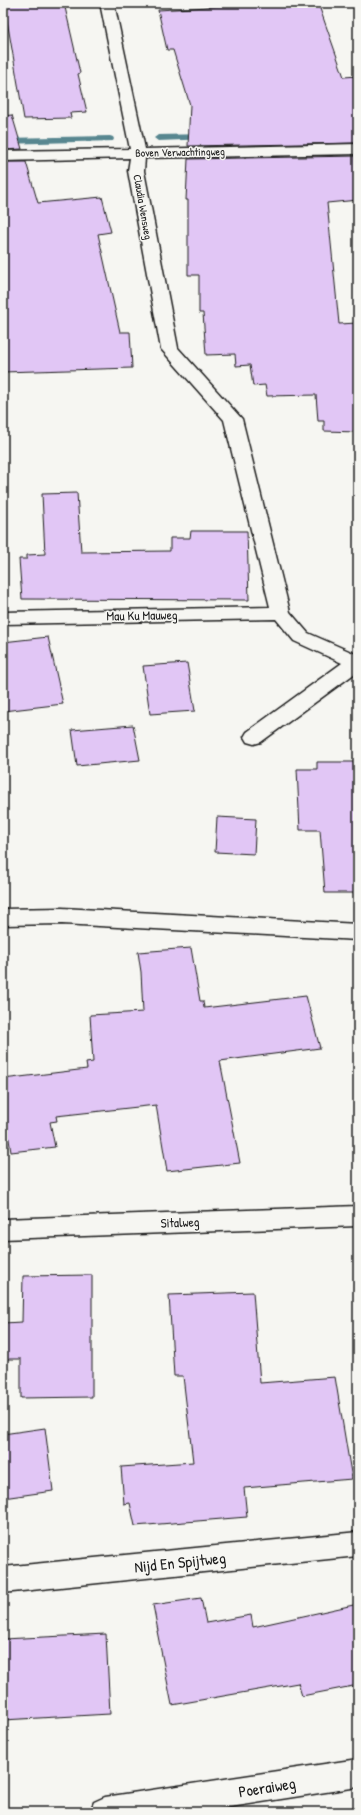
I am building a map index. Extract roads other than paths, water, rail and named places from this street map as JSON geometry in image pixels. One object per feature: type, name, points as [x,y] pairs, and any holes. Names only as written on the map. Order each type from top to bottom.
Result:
[{"type":"street","name":"Claudia Wensweg","points":[[107,3],[138,153],[136,171],[167,341],[170,349],[233,419],[281,613]]},
{"type":"street","name":"Boven Verwachtingweg","points":[[3,156],[358,148]]},
{"type":"street","name":"Mau Ku Mauweg","points":[[3,618],[281,613]]},
{"type":"street","points":[[281,613],[301,637],[358,662]]},
{"type":"street","points":[[254,737],[358,662]]},
{"type":"street","points":[[3,917],[62,916],[358,932]]},
{"type":"street","name":"Sitalweg","points":[[3,1228],[358,1216]]},
{"type":"street","name":"Nijd En Spijtweg","points":[[3,1580],[358,1544]]},
{"type":"street","name":"Poeraiweg","points":[[105,1812],[358,1773]]},
{"type":"waterway","points":[[158,138],[206,137]]},
{"type":"waterway","points":[[3,141],[110,139]]}]
